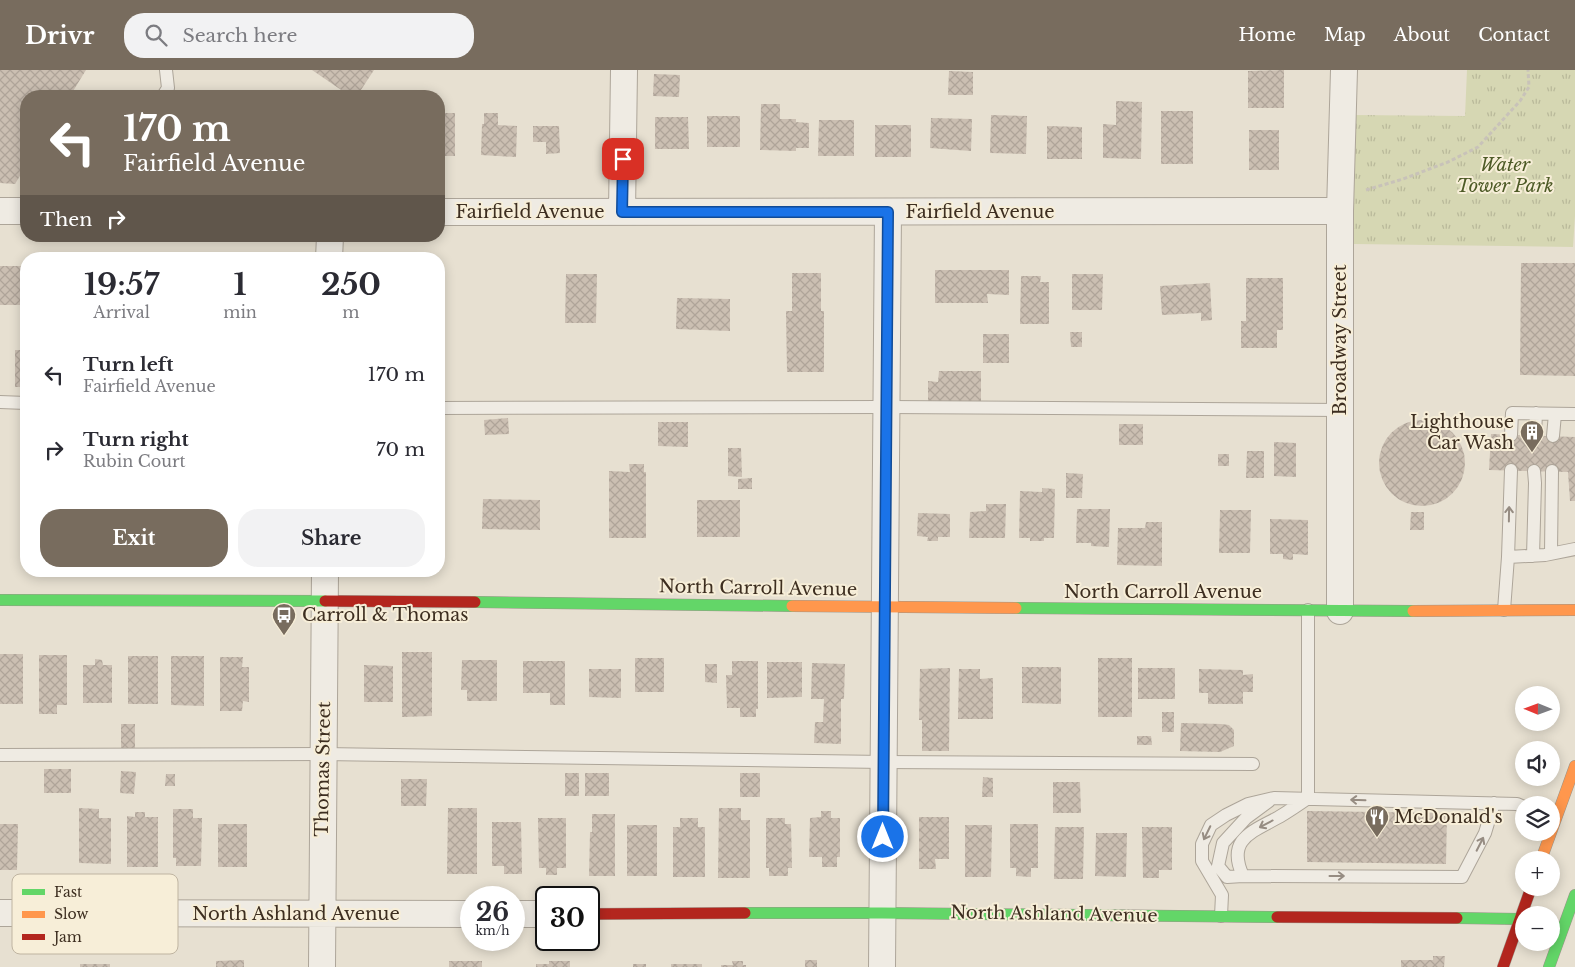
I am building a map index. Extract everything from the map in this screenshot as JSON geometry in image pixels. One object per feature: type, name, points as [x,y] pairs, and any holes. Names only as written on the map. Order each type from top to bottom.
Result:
[{"type":"street","points":[[622,212],[624,70]]},
{"type":"street","name":"Broadway Street","points":[[1340,611],[1341,202],[1344,70]]},
{"type":"street","name":"Fairfield Avenue","points":[[445,212],[888,212],[1341,202]]},
{"type":"street","points":[[0,211],[20,211]]},
{"type":"street","points":[[882,967],[888,212]]},
{"type":"street","name":"Thomas Street","points":[[322,967],[325,577]]},
{"type":"street","name":"North Carroll Avenue","points":[[0,600],[325,601],[1340,611],[1575,610]]},
{"type":"street","points":[[1560,804],[1575,766]]},
{"type":"street","points":[[1549,967],[1575,894]]},
{"type":"street","name":"North Ashland Avenue","points":[[600,914],[882,913],[1515,919]]},
{"type":"street","name":"North Ashland Avenue","points":[[178,914],[460,914]]},
{"type":"street","points":[[1502,967],[1515,932]]},
{"type":"lane","points":[[166,70],[168,90]]},
{"type":"lane","points":[[0,402],[20,403]]},
{"type":"lane","points":[[445,408],[887,407],[1340,410]]},
{"type":"lane","points":[[1511,435],[1512,413],[1575,414]]},
{"type":"lane","points":[[1535,436],[1536,413]]},
{"type":"lane","points":[[1554,436],[1555,414]]},
{"type":"lane","points":[[1504,610],[1508,557],[1510,470]]},
{"type":"lane","points":[[1533,556],[1534,471]]},
{"type":"lane","points":[[1551,553],[1552,472]]},
{"type":"lane","points":[[1508,557],[1533,556],[1575,549]]},
{"type":"lane","points":[[1308,610],[1308,798]]},
{"type":"lane","points":[[0,755],[323,754],[884,762],[1253,764]]},
{"type":"lane","points":[[1274,798],[1246,818],[1223,843],[1218,866],[1227,877],[1462,877],[1485,833],[1494,803]]},
{"type":"lane","points":[[1221,916],[1222,895],[1202,861],[1202,844],[1211,826],[1226,815],[1248,804],[1274,798],[1515,804]]},
{"type":"lane","points":[[1242,876],[1239,867],[1238,848],[1247,834],[1308,798]]},
{"type":"path","points":[[1341,202],[1354,194],[1403,179],[1448,162],[1478,147],[1520,101],[1529,86],[1528,70]]},
{"type":"green space","name":"Water Tower Park","points":[[1467,70],[1575,70],[1575,216],[1573,247],[1353,244],[1353,115],[1465,116]]},
{"type":"building","points":[[0,70],[86,70],[74,90],[20,90],[20,176],[15,184],[0,183]]},
{"type":"building","points":[[312,70],[374,70],[361,90],[341,90]]},
{"type":"building","points":[[1284,70],[1284,108],[1248,108],[1248,71]]},
{"type":"building","points":[[949,71],[973,72],[973,95],[948,95]]},
{"type":"building","points":[[654,74],[680,75],[679,97],[653,96]]},
{"type":"building","points":[[1116,101],[1142,102],[1141,159],[1103,158],[1103,124],[1116,125]]},
{"type":"building","points":[[761,104],[780,104],[780,119],[796,119],[796,122],[809,123],[809,148],[796,148],[796,151],[760,150]]},
{"type":"building","points":[[1161,111],[1193,111],[1193,164],[1161,164]]},
{"type":"building","points":[[445,113],[455,113],[455,156],[445,156]]},
{"type":"building","points":[[484,113],[498,113],[498,125],[517,126],[516,157],[481,155]]},
{"type":"building","points":[[991,115],[1027,116],[1026,154],[990,153]]},
{"type":"building","points":[[707,116],[740,116],[740,147],[707,147]]},
{"type":"building","points":[[655,117],[688,117],[689,149],[655,149]]},
{"type":"building","points":[[931,118],[972,119],[971,151],[930,148]]},
{"type":"building","points":[[819,120],[854,120],[854,156],[818,156]]},
{"type":"building","points":[[875,125],[911,125],[911,157],[875,157]]},
{"type":"building","points":[[533,126],[559,126],[560,153],[546,154],[546,142],[533,142]]},
{"type":"building","points":[[1047,126],[1082,127],[1082,159],[1047,159]]},
{"type":"building","points":[[1249,130],[1279,130],[1279,170],[1249,170]]},
{"type":"building","points":[[1521,263],[1575,263],[1575,376],[1520,375]]},
{"type":"building","points":[[0,266],[20,266],[20,305],[0,305]]},
{"type":"building","points":[[935,270],[1009,270],[1009,295],[987,294],[988,303],[935,303]]},
{"type":"building","points":[[792,273],[821,273],[821,311],[824,311],[824,372],[787,372],[786,311],[792,311]]},
{"type":"building","points":[[566,274],[597,274],[596,323],[565,323]]},
{"type":"building","points":[[1072,274],[1103,274],[1102,310],[1072,310]]},
{"type":"building","points":[[1021,276],[1041,276],[1040,282],[1049,282],[1049,324],[1020,324]]},
{"type":"building","points":[[1246,278],[1283,278],[1283,330],[1277,330],[1277,348],[1241,348],[1241,321],[1246,321]]},
{"type":"building","points":[[1210,283],[1212,320],[1201,321],[1201,313],[1162,315],[1160,286]]},
{"type":"building","points":[[677,298],[730,299],[730,331],[676,329]]},
{"type":"building","points":[[1070,332],[1082,332],[1082,347],[1071,347]]},
{"type":"building","points":[[983,334],[1009,334],[1009,363],[983,363]]},
{"type":"building","points":[[15,350],[20,350],[20,387],[15,387]]},
{"type":"building","points":[[939,371],[981,371],[981,402],[928,402],[928,381],[938,382]]},
{"type":"building","points":[[508,418],[509,434],[485,435],[484,420]]},
{"type":"building","points":[[1414,420],[1430,420],[1439,423],[1453,432],[1462,446],[1465,463],[1462,480],[1453,494],[1439,503],[1430,506],[1414,506],[1398,499],[1386,487],[1379,471],[1379,455],[1386,439],[1398,427]]},
{"type":"building","points":[[658,422],[688,422],[688,447],[658,446]]},
{"type":"building","points":[[1119,424],[1143,424],[1143,445],[1119,445]]},
{"type":"building","name":"Lighthouse Car Wash","points":[[1491,434],[1575,437],[1575,501],[1570,501],[1568,472],[1489,470]]},
{"type":"building","points":[[1274,442],[1296,443],[1296,477],[1274,476]]},
{"type":"building","points":[[728,448],[741,448],[742,477],[728,476]]},
{"type":"building","points":[[1247,451],[1264,451],[1264,478],[1246,478]]},
{"type":"building","points":[[1218,454],[1229,454],[1229,466],[1218,466]]},
{"type":"building","points":[[629,464],[644,464],[644,472],[646,472],[646,538],[609,538],[609,471],[630,472]]},
{"type":"building","points":[[1066,473],[1083,474],[1082,498],[1066,498]]},
{"type":"building","points":[[752,478],[752,489],[738,489],[738,479]]},
{"type":"building","points":[[1042,488],[1055,489],[1054,538],[1044,538],[1044,541],[1030,541],[1030,538],[1019,538],[1020,491],[1042,492]]},
{"type":"building","points":[[483,499],[540,500],[540,530],[482,529]]},
{"type":"building","points":[[697,500],[740,500],[740,537],[697,537]]},
{"type":"building","points":[[986,504],[1006,504],[1005,538],[969,538],[970,512],[986,511]]},
{"type":"building","points":[[1077,509],[1110,509],[1109,547],[1091,546],[1091,543],[1076,543]]},
{"type":"building","points":[[1220,510],[1251,510],[1250,553],[1219,553]]},
{"type":"building","points":[[1411,512],[1424,512],[1424,530],[1410,530]]},
{"type":"building","points":[[918,513],[950,514],[950,537],[938,537],[938,541],[927,541],[928,537],[917,536]]},
{"type":"building","points":[[1270,519],[1308,520],[1308,555],[1293,554],[1293,560],[1283,559],[1283,554],[1270,554]]},
{"type":"building","points":[[1146,522],[1162,522],[1162,566],[1117,565],[1118,528],[1145,528]]},
{"type":"building","points":[[402,652],[432,652],[432,716],[402,717]]},
{"type":"building","points":[[0,654],[23,654],[23,704],[0,704]]},
{"type":"building","points":[[39,655],[67,655],[67,705],[57,705],[57,714],[39,714]]},
{"type":"building","points":[[128,656],[158,656],[158,704],[128,704]]},
{"type":"building","points":[[171,656],[204,656],[204,706],[171,705]]},
{"type":"building","points":[[220,657],[243,657],[242,667],[249,667],[249,702],[243,701],[242,711],[220,711]]},
{"type":"building","points":[[635,658],[664,658],[664,692],[635,692]]},
{"type":"building","points":[[1098,658],[1132,658],[1132,717],[1098,717]]},
{"type":"building","points":[[95,659],[102,660],[103,665],[112,665],[112,703],[83,703],[83,665],[95,665]]},
{"type":"building","points":[[462,660],[497,660],[497,701],[467,701],[467,690],[461,690]]},
{"type":"building","points":[[523,661],[565,661],[565,705],[550,705],[550,693],[523,693]]},
{"type":"building","points":[[732,661],[758,661],[758,709],[756,709],[756,717],[740,717],[740,708],[727,708],[726,675],[732,675]]},
{"type":"building","points":[[767,662],[802,662],[802,697],[767,698]]},
{"type":"building","points":[[812,663],[845,664],[844,699],[841,699],[841,744],[814,743],[815,722],[823,722],[824,699],[811,699]]},
{"type":"building","points":[[705,664],[717,664],[717,683],[705,682]]},
{"type":"building","points":[[364,665],[393,666],[393,702],[364,702]]},
{"type":"building","points":[[1022,667],[1061,667],[1061,704],[1022,703]]},
{"type":"building","points":[[950,668],[949,751],[922,751],[922,720],[919,720],[920,669]]},
{"type":"building","points":[[1138,668],[1175,668],[1175,699],[1138,699]]},
{"type":"building","points":[[589,669],[621,669],[621,698],[589,697]]},
{"type":"building","points":[[959,669],[980,669],[980,679],[993,678],[993,719],[958,719]]},
{"type":"building","points":[[1199,669],[1243,670],[1243,675],[1253,674],[1253,692],[1243,692],[1243,704],[1208,704],[1208,693],[1199,693]]},
{"type":"building","points":[[1162,712],[1174,712],[1174,732],[1162,732]]},
{"type":"building","points":[[1181,723],[1229,725],[1234,730],[1234,746],[1220,752],[1180,751]]},
{"type":"building","points":[[121,724],[135,724],[135,748],[121,748]]},
{"type":"building","points":[[1137,736],[1151,736],[1152,745],[1137,745]]},
{"type":"building","points":[[44,769],[71,769],[71,793],[44,793]]},
{"type":"building","points":[[121,771],[136,772],[134,794],[120,793]]},
{"type":"building","points":[[565,773],[579,773],[579,796],[565,796]]},
{"type":"building","points":[[585,773],[609,773],[609,796],[585,796]]},
{"type":"building","points":[[740,773],[760,773],[760,797],[740,797]]},
{"type":"building","points":[[166,774],[175,774],[175,786],[165,786]]},
{"type":"building","points":[[983,777],[993,778],[993,797],[982,797]]},
{"type":"building","points":[[401,779],[427,779],[426,806],[401,806]]},
{"type":"building","points":[[1053,782],[1080,782],[1081,813],[1053,813]]},
{"type":"building","points":[[79,808],[99,809],[99,818],[111,818],[111,864],[79,863]]},
{"type":"building","points":[[448,808],[477,808],[477,874],[447,874]]},
{"type":"building","points":[[719,808],[741,808],[741,820],[750,820],[750,878],[718,878]]},
{"type":"building","points":[[173,809],[193,809],[193,818],[202,818],[201,866],[176,866],[176,858],[173,858]]},
{"type":"building","points":[[821,811],[831,811],[831,818],[840,818],[840,857],[837,857],[837,867],[822,867],[822,857],[809,857],[810,818],[821,817]]},
{"type":"building","name":"McDonald's","points":[[1307,811],[1447,813],[1446,864],[1307,862]]},
{"type":"building","points":[[135,812],[145,812],[145,817],[158,817],[158,867],[127,867],[127,816],[135,817]]},
{"type":"building","points":[[592,814],[615,814],[615,876],[589,876]]},
{"type":"building","points":[[919,817],[949,817],[949,859],[935,859],[936,869],[919,869]]},
{"type":"building","points":[[538,818],[566,818],[566,868],[557,868],[557,875],[546,875],[546,868],[539,868]]},
{"type":"building","points":[[680,818],[698,818],[698,827],[705,827],[705,877],[673,877],[673,827],[680,827]]},
{"type":"building","points":[[766,818],[785,818],[785,824],[791,824],[792,868],[788,868],[788,876],[769,876],[769,868],[766,868]]},
{"type":"building","points":[[492,822],[521,822],[522,874],[504,874],[504,866],[492,866]]},
{"type":"building","points":[[0,824],[18,824],[17,870],[0,870]]},
{"type":"building","points":[[218,824],[247,824],[247,867],[218,867]]},
{"type":"building","points":[[1010,824],[1038,824],[1038,868],[1031,868],[1031,877],[1016,876],[1016,868],[1010,868]]},
{"type":"building","points":[[627,825],[657,825],[657,876],[627,876]]},
{"type":"building","points":[[965,825],[992,825],[991,877],[965,877]]},
{"type":"building","points":[[1055,827],[1084,827],[1083,879],[1054,879]]},
{"type":"building","points":[[1142,827],[1172,827],[1172,870],[1159,870],[1159,878],[1143,878]]},
{"type":"building","points":[[1096,833],[1127,833],[1126,877],[1095,876]]},
{"type":"building","points":[[1433,956],[1445,956],[1444,967],[1401,967],[1401,960],[1433,960]]},
{"type":"building","points":[[244,960],[244,967],[216,967],[216,961]]},
{"type":"building","points":[[805,960],[817,960],[817,967],[805,967]]},
{"type":"building","points":[[449,961],[482,961],[482,967],[449,967]]},
{"type":"building","points":[[549,961],[570,961],[570,967],[536,967],[536,964],[549,964]]},
{"type":"building","points":[[732,961],[743,961],[743,965],[746,965],[746,967],[721,967],[721,965],[733,965]]},
{"type":"building","points":[[80,964],[110,964],[110,967],[80,967]]},
{"type":"building","points":[[633,964],[646,964],[646,967],[633,967]]},
{"type":"building","points":[[671,964],[702,964],[702,967],[671,967]]},
{"type":"traffic: fast","points":[[0,600],[325,601]]},
{"type":"traffic: fast","points":[[475,602],[792,606]]},
{"type":"traffic: fast","points":[[1016,608],[1413,611]]},
{"type":"traffic: fast","points":[[1549,967],[1575,895]]},
{"type":"traffic: fast","points":[[745,913],[1277,917]]},
{"type":"traffic: fast","points":[[1457,918],[1515,919]]},
{"type":"traffic: slow","points":[[792,606],[1016,608]]},
{"type":"traffic: slow","points":[[1413,611],[1575,610]]},
{"type":"traffic: slow","points":[[1544,851],[1575,766]]},
{"type":"traffic: jam","points":[[325,601],[475,602]]},
{"type":"traffic: jam","points":[[1503,967],[1528,896]]},
{"type":"traffic: jam","points":[[600,914],[745,913]]},
{"type":"traffic: jam","points":[[1277,917],[1457,918]]},
{"type":"place","name":"Lighthouse Car Wash","points":[[1532,453]]},
{"type":"place","name":"Carroll & Thomas","points":[[284,636]]},
{"type":"place","name":"McDonald's","points":[[1377,838]]},
{"type":"route","points":[[623,159],[622,212],[888,212],[883,837]]}]
